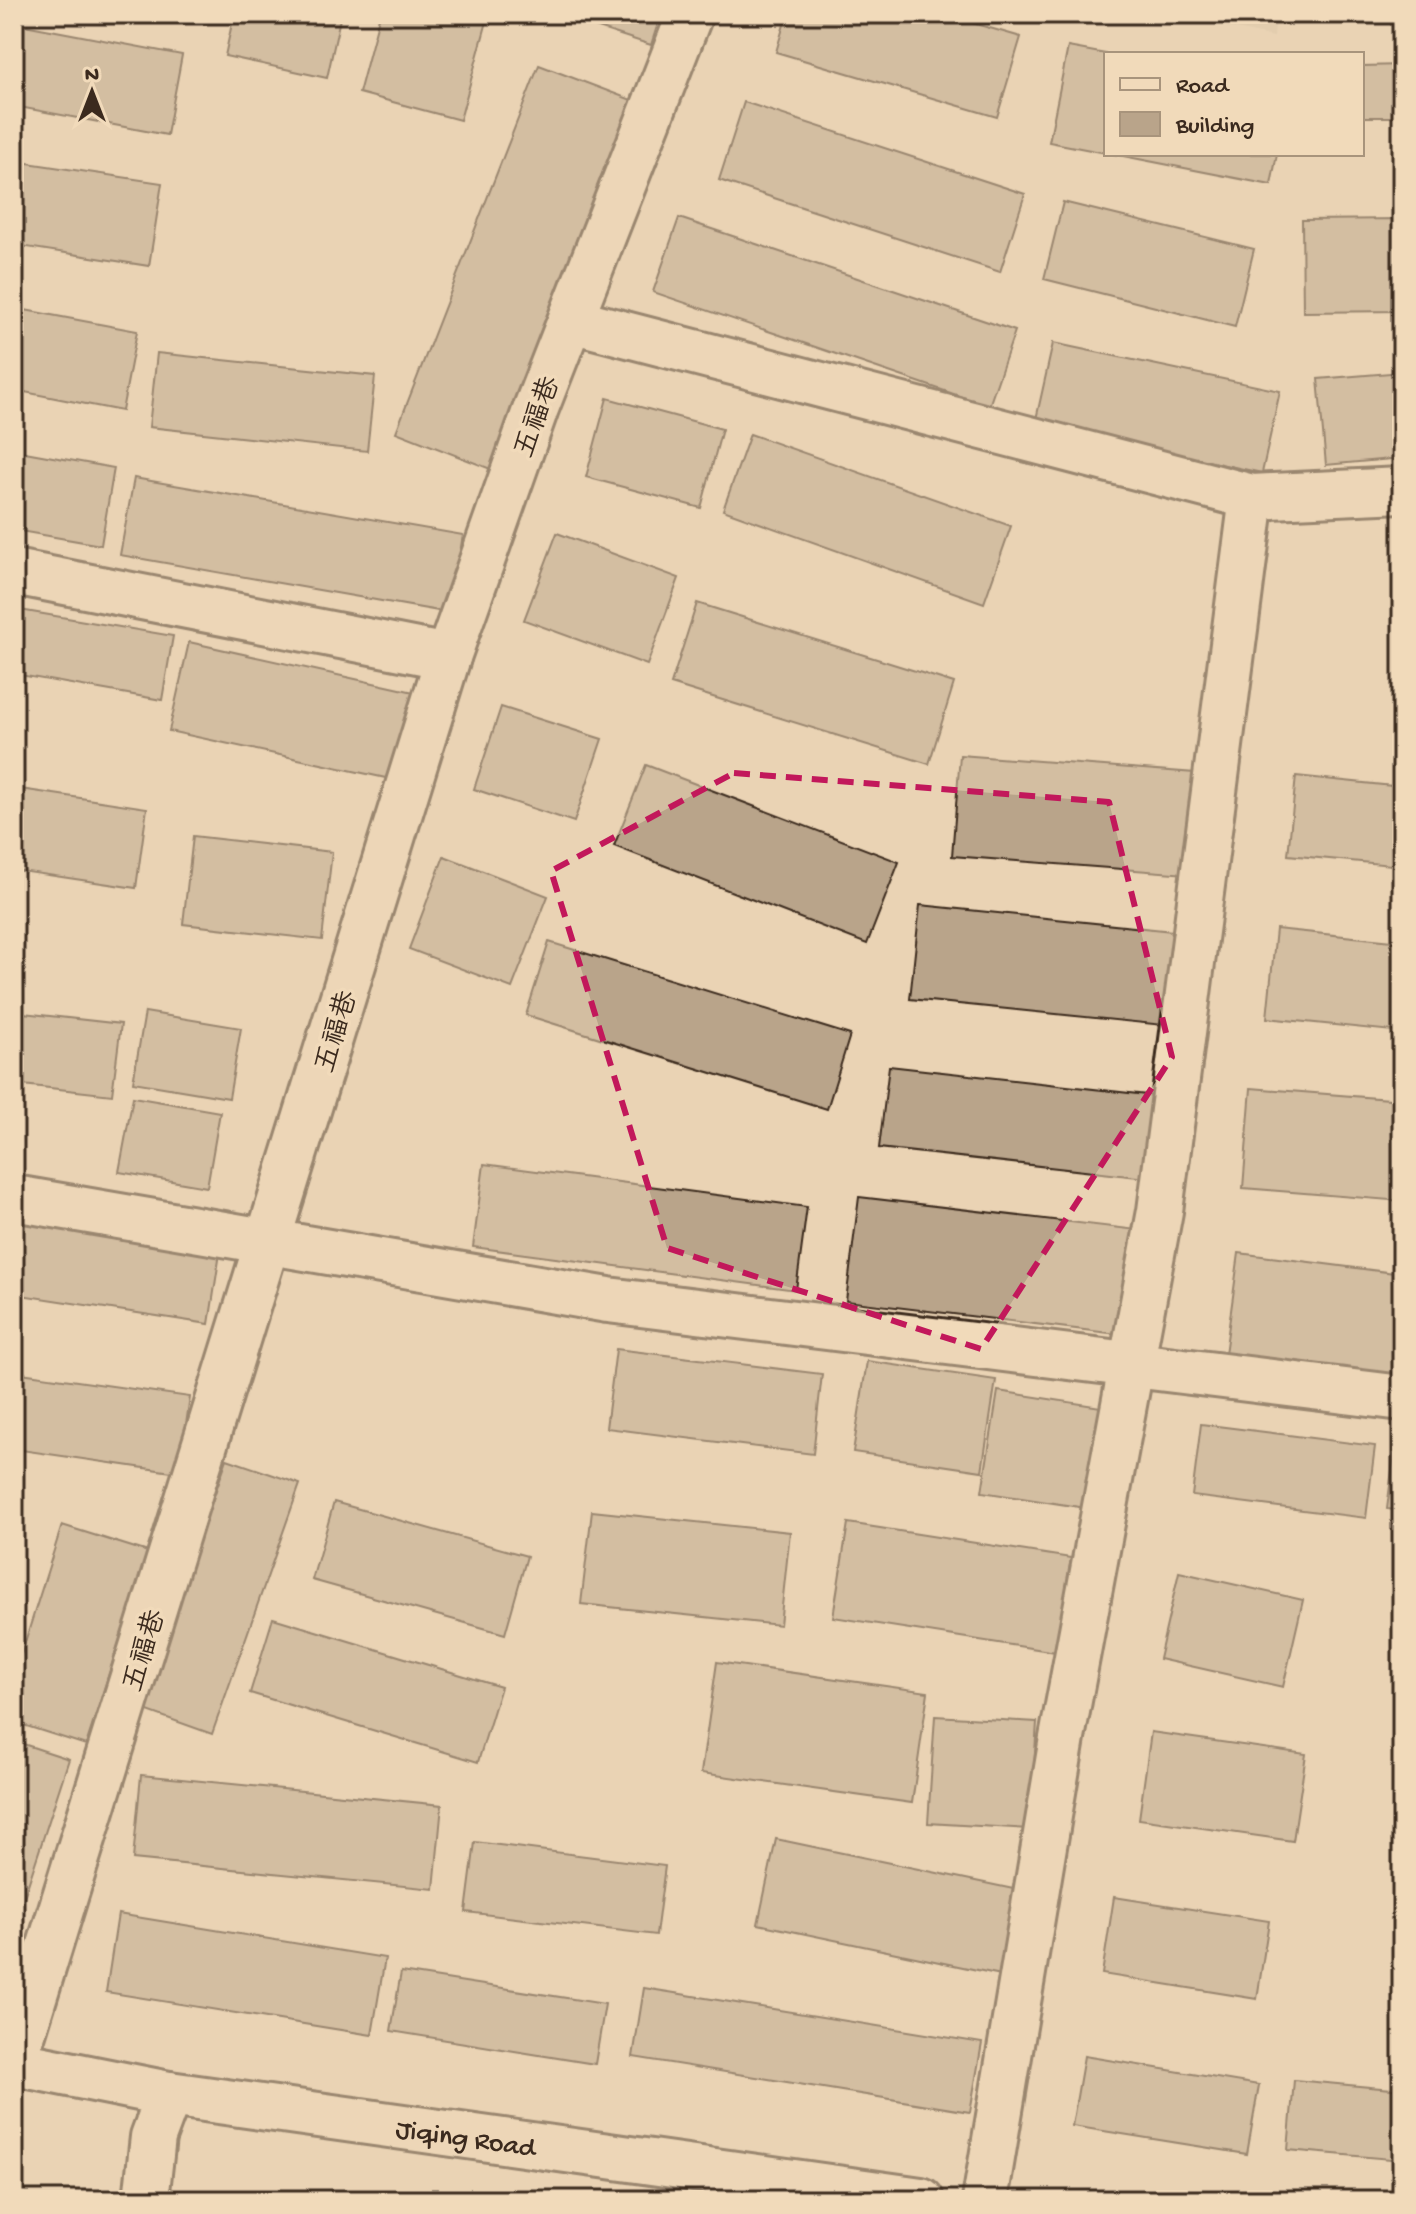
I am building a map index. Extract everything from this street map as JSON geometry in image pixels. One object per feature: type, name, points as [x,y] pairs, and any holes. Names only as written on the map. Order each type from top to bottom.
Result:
[{"type":"street","name":"五福巷","points":[[14,2062],[448,657],[571,320],[690,14]]},
{"type":"street","points":[[571,320],[1252,497],[1402,490]]},
{"type":"street","points":[[985,2200],[1062,1738],[1160,1211],[1252,497]]},
{"type":"street","points":[[14,572],[448,657]]},
{"type":"street","points":[[14,1198],[608,1300],[1132,1362],[1402,1398]]},
{"type":"street","name":"Jiqing Road","points":[[14,2062],[169,2094],[921,2200]]},
{"type":"street","points":[[146,2200],[153,2137],[169,2094]]},
{"type":"highlighted area","points":[[734,773],[1109,802],[1172,1057],[981,1349],[667,1248],[551,871]]},
{"type":"shaded area","points":[[1168,14],[1276,14],[1274,37]]},
{"type":"building","points":[[234,14],[341,14],[327,78],[225,56]]},
{"type":"building","points":[[380,14],[489,14],[460,120],[359,93]]},
{"type":"building","points":[[555,14],[661,14],[651,45]]},
{"type":"building","points":[[787,14],[941,14],[1021,37],[997,117],[776,52]]},
{"type":"building","points":[[14,23],[182,55],[167,135],[14,106]]},
{"type":"building","points":[[1068,47],[1104,54],[1104,153],[1049,142]]},
{"type":"building","points":[[539,65],[637,102],[493,470],[396,432]]},
{"type":"building","points":[[1402,65],[1402,117],[1364,117],[1364,66]]},
{"type":"building","points":[[744,102],[1025,194],[1000,272],[719,180]]},
{"type":"building","points":[[1123,156],[1277,156],[1271,185]]},
{"type":"building","points":[[14,161],[162,183],[149,266],[14,245]]},
{"type":"building","points":[[1063,202],[1254,249],[1235,327],[1044,279]]},
{"type":"building","points":[[679,218],[1015,331],[989,406],[653,292]]},
{"type":"building","points":[[1402,219],[1402,311],[1303,312],[1302,220]]},
{"type":"building","points":[[14,308],[137,331],[122,411],[14,390]]},
{"type":"building","points":[[1053,343],[1280,391],[1262,473],[1035,424]]},
{"type":"building","points":[[157,353],[375,376],[367,451],[149,427]]},
{"type":"building","points":[[1402,372],[1402,458],[1326,465],[1318,379]]},
{"type":"building","points":[[607,398],[722,429],[701,508],[586,477]]},
{"type":"building","points":[[750,434],[1011,526],[984,603],[723,510]]},
{"type":"building","points":[[14,450],[114,468],[101,545],[14,530]]},
{"type":"building","points":[[134,478],[463,535],[450,613],[120,555]]},
{"type":"building","points":[[557,533],[679,578],[647,665],[524,620]]},
{"type":"building","points":[[697,603],[954,683],[929,764],[671,684]]},
{"type":"building","points":[[14,609],[173,636],[162,700],[14,674]]},
{"type":"building","points":[[189,642],[414,692],[395,780],[169,731]]},
{"type":"building","points":[[501,707],[602,739],[574,822],[474,789]]},
{"type":"building","points":[[960,755],[1208,774],[1200,875],[952,856]]},
{"type":"building","points":[[646,765],[899,862],[867,944],[614,846]]},
{"type":"building","points":[[1296,776],[1402,787],[1402,866],[1288,855]]},
{"type":"building","points":[[14,788],[147,808],[136,888],[14,870]]},
{"type":"building","points":[[193,836],[332,852],[322,940],[183,924]]},
{"type":"building","points":[[444,856],[548,896],[512,988],[409,949]]},
{"type":"building","points":[[920,905],[1182,932],[1173,1026],[910,999]]},
{"type":"building","points":[[1276,929],[1402,942],[1402,1032],[1267,1018]]},
{"type":"building","points":[[549,942],[850,1035],[827,1109],[526,1015]]},
{"type":"building","points":[[14,1012],[121,1024],[112,1095],[14,1084]]},
{"type":"building","points":[[145,1012],[241,1028],[229,1098],[133,1082]]},
{"type":"building","points":[[889,1066],[1164,1097],[1155,1179],[879,1148]]},
{"type":"building","points":[[1251,1088],[1402,1100],[1402,1201],[1243,1188]]},
{"type":"building","points":[[133,1097],[220,1112],[207,1187],[119,1172]]},
{"type":"building","points":[[484,1164],[807,1207],[796,1290],[473,1247]]},
{"type":"building","points":[[859,1197],[1138,1230],[1125,1335],[846,1301]]},
{"type":"building","points":[[17,1222],[220,1253],[209,1324],[14,1294]]},
{"type":"building","points":[[1239,1253],[1402,1274],[1402,1376],[1225,1354]]},
{"type":"building","points":[[616,1349],[822,1374],[813,1454],[606,1428]]},
{"type":"building","points":[[867,1361],[996,1380],[982,1471],[853,1452]]},
{"type":"building","points":[[14,1372],[190,1397],[179,1473],[14,1449]]},
{"type":"building","points":[[998,1391],[1101,1407],[1086,1508],[982,1492]]},
{"type":"building","points":[[1201,1424],[1375,1446],[1366,1518],[1192,1496]]},
{"type":"building","points":[[1395,1446],[1402,1447],[1402,1511],[1387,1509]]},
{"type":"building","points":[[227,1459],[300,1484],[212,1734],[139,1708]]},
{"type":"building","points":[[334,1502],[527,1556],[505,1634],[312,1580]]},
{"type":"building","points":[[592,1511],[790,1532],[780,1625],[581,1604]]},
{"type":"building","points":[[848,1523],[1071,1558],[1056,1652],[833,1617]]},
{"type":"building","points":[[62,1525],[148,1552],[86,1745],[14,1722],[14,1677]]},
{"type":"building","points":[[1179,1572],[1303,1600],[1283,1687],[1159,1659]]},
{"type":"building","points":[[273,1618],[501,1687],[478,1762],[250,1693]]},
{"type":"building","points":[[717,1662],[928,1692],[912,1803],[701,1773]]},
{"type":"building","points":[[935,1716],[1037,1722],[1030,1829],[928,1823]]},
{"type":"building","points":[[1151,1732],[1306,1754],[1293,1841],[1139,1819]]},
{"type":"building","points":[[14,1741],[69,1759],[14,1928]]},
{"type":"building","points":[[141,1775],[442,1805],[434,1889],[133,1859]]},
{"type":"building","points":[[776,1839],[1023,1891],[1006,1976],[758,1924]]},
{"type":"building","points":[[475,1842],[665,1866],[656,1935],[466,1912]]},
{"type":"building","points":[[1114,1897],[1269,1921],[1257,1999],[1102,1974]]},
{"type":"building","points":[[118,1914],[385,1958],[372,2035],[106,1992]]},
{"type":"building","points":[[401,1972],[605,2004],[595,2064],[391,2031]]},
{"type":"building","points":[[644,1988],[982,2043],[970,2112],[633,2057]]},
{"type":"building","points":[[1084,2056],[1259,2085],[1247,2154],[1072,2126]]},
{"type":"building","points":[[1294,2080],[1402,2090],[1402,2160],[1288,2150]]}]
